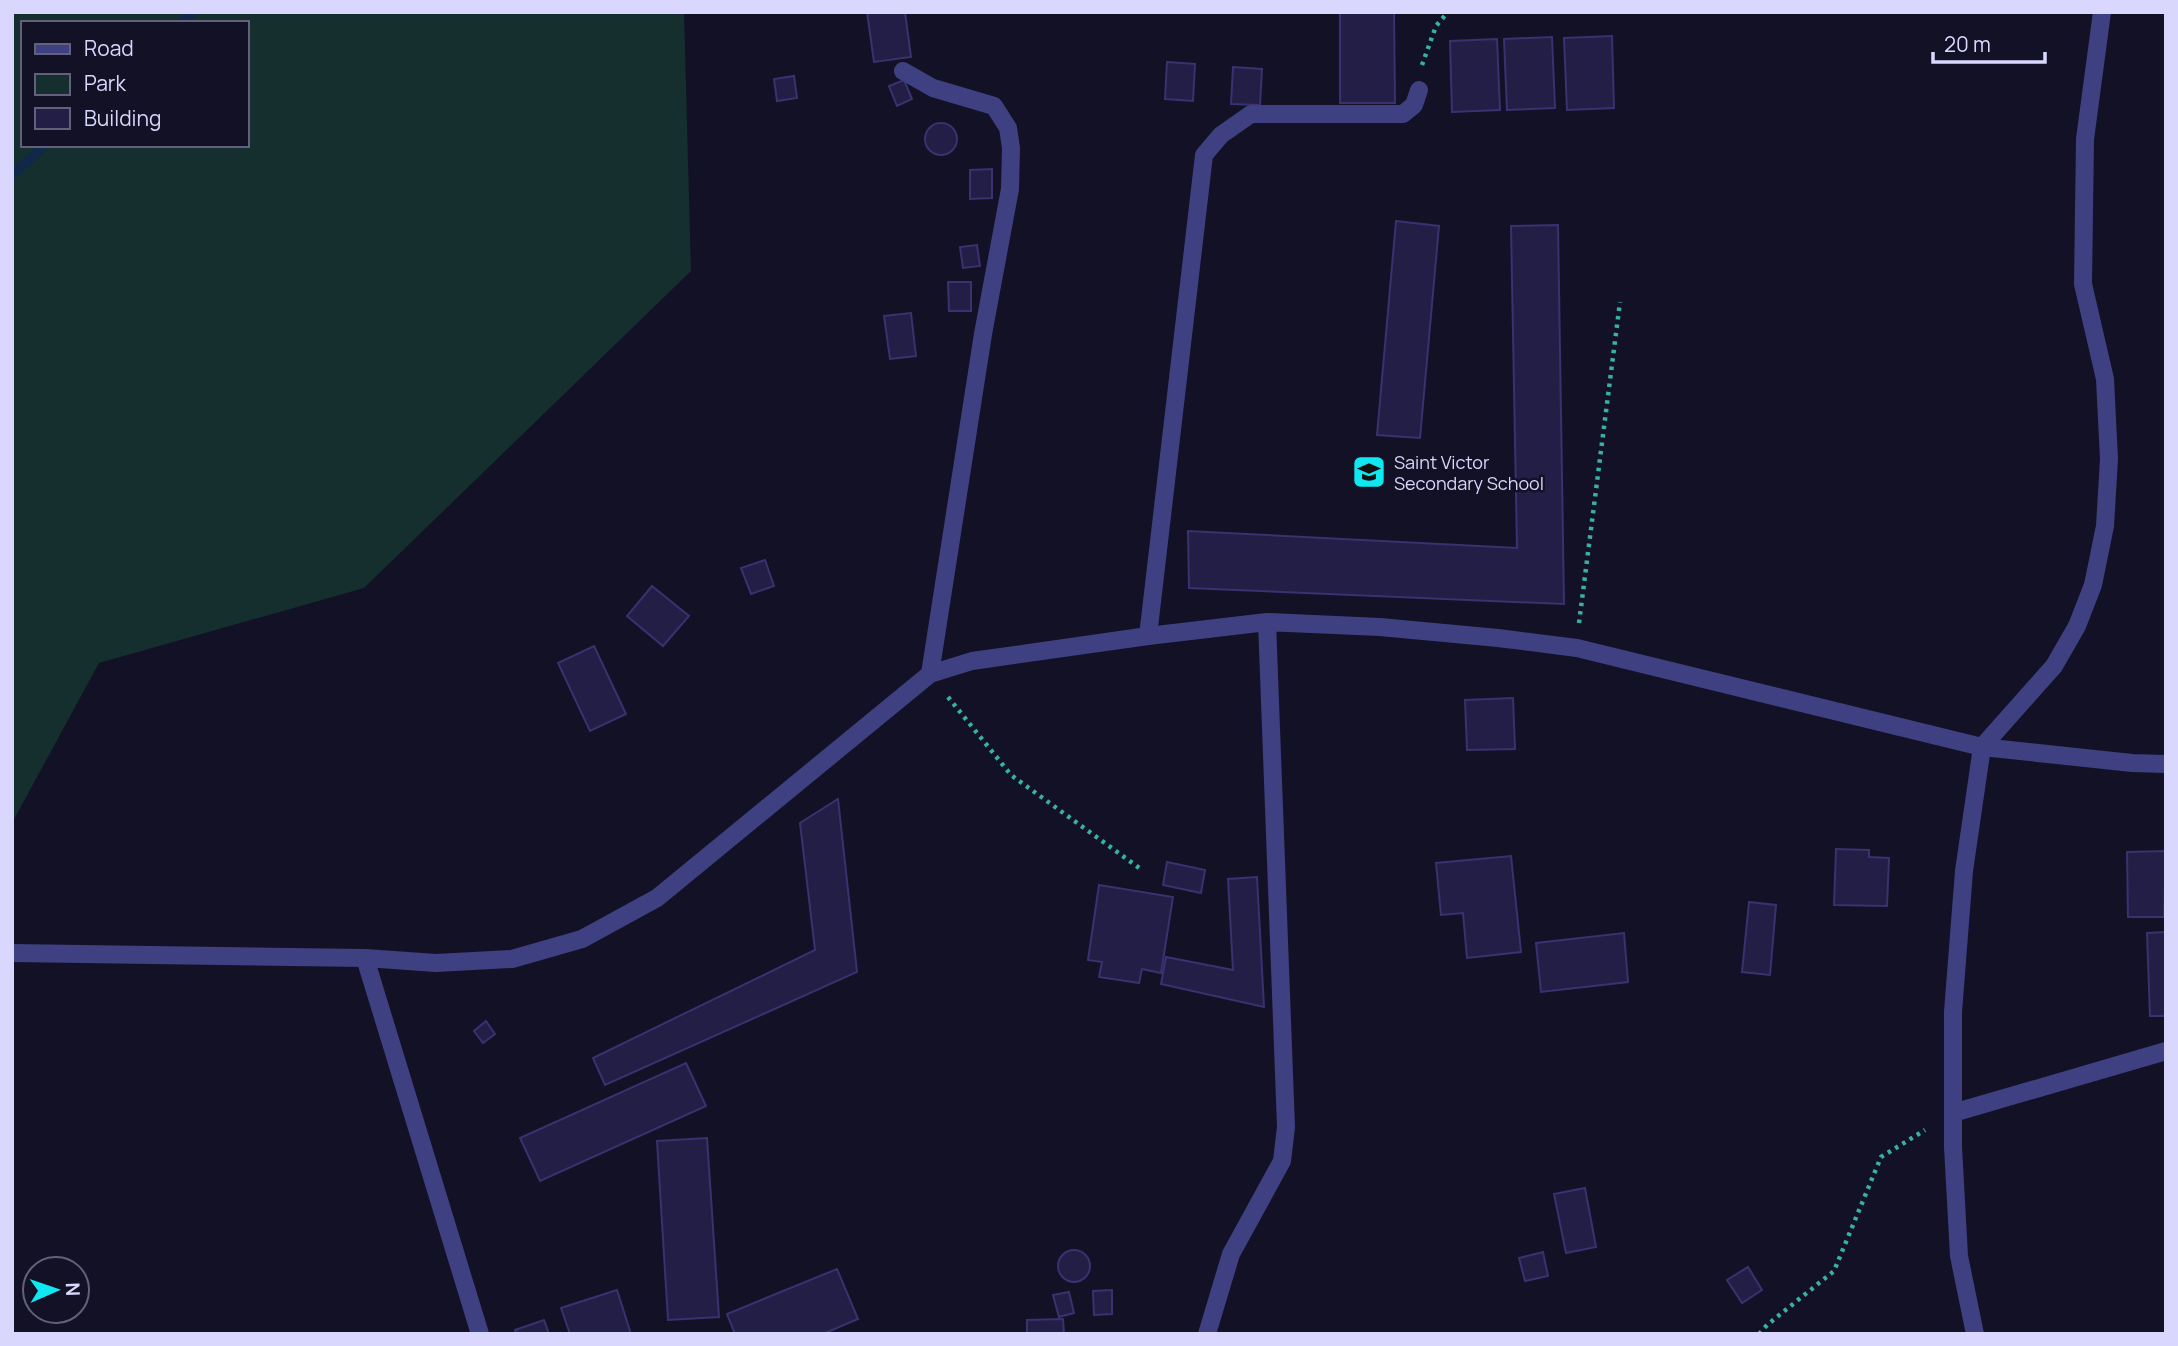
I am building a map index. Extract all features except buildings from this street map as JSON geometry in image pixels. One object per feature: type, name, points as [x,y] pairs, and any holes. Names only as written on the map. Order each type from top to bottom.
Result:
[{"type":"street","points":[[1975,1334],[1959,1256],[1953,1114],[1953,1012],[1963,884],[1982,747],[2054,666],[2066,646],[2093,585],[2105,526],[2109,459],[2105,379],[2083,284],[2085,139],[2102,12]]},
{"type":"street","points":[[903,71],[933,88],[994,106],[1008,128],[1012,148],[1010,189],[981,347],[930,674]]},
{"type":"street","points":[[1149,636],[1204,155],[1221,135],[1251,114],[1403,114],[1414,105],[1419,90]]},
{"type":"street","points":[[12,953],[365,958],[436,963],[512,959],[582,939],[657,898],[930,674],[972,661],[1267,622],[1380,627],[1577,648],[1982,747],[2132,763],[2166,764]]},
{"type":"street","points":[[1207,1334],[1231,1254],[1282,1161],[1286,1127],[1267,622]]},
{"type":"street","points":[[365,958],[480,1334]]},
{"type":"street","points":[[1953,1114],[2166,1051]]},
{"type":"path","points":[[1419,90],[1423,58],[1436,26],[1448,12]]},
{"type":"path","points":[[1577,648],[1584,568],[1620,302]]},
{"type":"path","points":[[930,674],[1011,775],[1142,870]]},
{"type":"path","points":[[1759,1334],[1766,1325],[1834,1271],[1881,1157],[1953,1114]]},
{"type":"green space","points":[[12,12],[684,12],[691,271],[364,588],[99,663],[12,823]]},
{"type":"waterway","points":[[183,21],[193,12]]},
{"type":"waterway","points":[[12,175],[43,147]]},
{"type":"place","name":"Saint Victor Secondary School","points":[[1369,472]]}]
